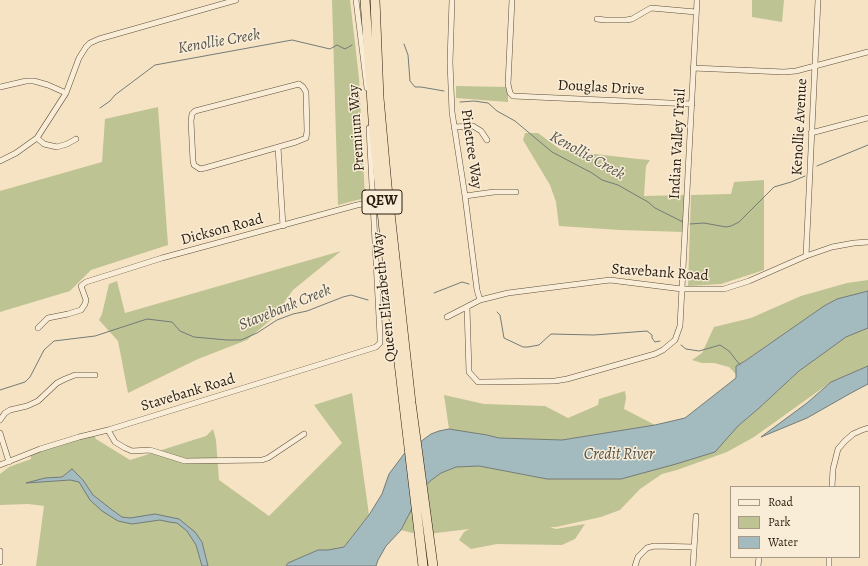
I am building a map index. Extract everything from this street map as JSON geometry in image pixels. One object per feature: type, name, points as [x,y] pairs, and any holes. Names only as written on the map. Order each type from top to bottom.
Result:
[{"type":"highway","name":"Queen Elizabeth Way","points":[[365,0],[374,134],[426,552],[423,566]]},
{"type":"highway","name":"Queen Elizabeth Way","points":[[375,0],[384,162],[408,403]]},
{"type":"highway","name":"Queen Elizabeth Way","points":[[426,552],[433,566]]},
{"type":"street","points":[[0,161],[16,153],[37,138],[66,93],[76,64],[82,52],[94,40],[236,0]]},
{"type":"street","name":"Premium Way","points":[[356,0],[367,88],[380,336],[380,343],[374,348]]},
{"type":"street","name":"Pinetree Way","points":[[452,0],[450,62],[452,112],[477,290],[480,300]]},
{"type":"street","name":"Douglas Drive","points":[[512,0],[508,84],[510,93],[513,96],[692,104]]},
{"type":"street","name":"Indian Valley Trail","points":[[466,307],[468,368],[469,372],[478,382],[555,381],[655,354],[670,346],[675,340],[680,326],[697,0]]},
{"type":"street","name":"Kenollie Avenue","points":[[806,256],[818,0]]},
{"type":"street","points":[[597,19],[632,19],[651,8],[696,12]]},
{"type":"street","points":[[693,68],[784,72],[796,71],[868,52]]},
{"type":"street","points":[[0,87],[26,81],[34,81],[66,93]]},
{"type":"street","points":[[299,84],[306,92],[306,138],[278,147],[205,168],[197,168],[192,161],[192,114],[195,111],[210,106],[299,84]]},
{"type":"street","points":[[811,133],[868,118]]},
{"type":"street","points":[[454,127],[473,126],[481,131],[487,140]]},
{"type":"street","points":[[37,138],[44,144],[57,147],[76,139]]},
{"type":"street","points":[[278,147],[282,226]]},
{"type":"street","points":[[465,196],[494,192],[516,192]]},
{"type":"street","name":"Dickson Road","points":[[38,328],[48,318],[81,310],[86,300],[80,286],[86,282],[122,270],[357,205],[373,202]]},
{"type":"street","name":"Stavebank Road","points":[[447,317],[480,300],[508,293],[610,280],[682,289],[724,289],[832,247],[868,242]]},
{"type":"street","name":"Stavebank Road","points":[[0,465],[40,449],[108,430],[374,348]]},
{"type":"street","points":[[0,420],[5,413],[10,410],[27,406],[38,401],[57,384],[66,379],[75,376],[95,375]]},
{"type":"street","points":[[832,486],[833,469],[838,449],[853,434],[868,428]]},
{"type":"street","points":[[108,430],[115,442],[125,448],[132,450],[150,450],[185,461],[262,460],[268,458],[304,434]]},
{"type":"street","points":[[0,432],[9,462]]},
{"type":"street","points":[[693,566],[696,516]]},
{"type":"street","points":[[635,566],[638,557],[647,548],[654,546],[694,547]]},
{"type":"street","points":[[0,551],[0,562]]},
{"type":"green space","points":[[332,0],[350,0],[359,78],[365,198],[338,205]]},
{"type":"green space","points":[[752,0],[784,0],[782,22],[752,17]]},
{"type":"green space","points":[[456,86],[508,87],[508,102],[456,98]]},
{"type":"green space","points":[[158,107],[168,245],[91,270],[70,291],[0,312],[0,191],[102,162],[105,119]]},
{"type":"green space","points":[[525,133],[538,133],[561,150],[650,160],[646,166],[644,196],[685,195],[684,232],[559,226],[556,202],[550,185],[523,140]]},
{"type":"green space","points":[[764,180],[764,270],[721,284],[688,286],[691,195],[731,194],[734,182]]},
{"type":"green space","points":[[341,251],[293,290],[274,317],[247,340],[198,359],[128,393],[118,341],[99,320],[102,314],[109,284],[117,281],[125,313]]},
{"type":"green space","points":[[868,280],[868,291],[837,299],[824,306],[736,366],[736,374],[729,367],[692,360],[702,353],[714,327],[751,318],[801,296],[847,283]]},
{"type":"green space","points":[[868,328],[868,366],[831,382],[754,437],[727,452],[662,474],[640,489],[620,510],[601,517],[550,527],[556,529],[585,524],[575,539],[562,545],[497,544],[471,549],[459,540],[464,532],[469,529],[420,535],[401,530],[420,493],[430,481],[441,473],[456,467],[479,466],[547,479],[621,479],[738,426],[799,371],[846,336]]},
{"type":"green space","points":[[625,391],[626,398],[624,409],[655,425],[562,440],[499,438],[449,429],[444,395],[484,404],[545,406],[568,418],[598,405],[599,399]]},
{"type":"green space","points":[[352,393],[369,515],[344,547],[318,550],[288,563],[286,566],[36,566],[44,506],[28,504],[0,505],[0,474],[9,467],[31,459],[30,452],[92,431],[96,439],[130,460],[206,436],[213,429],[216,440],[219,480],[269,516],[342,443],[314,405]]},
{"type":"water","name":"Credit River","points":[[868,291],[868,328],[846,337],[799,371],[738,426],[715,452],[621,479],[547,479],[479,466],[456,467],[441,473],[430,481],[420,493],[401,530],[386,546],[376,566],[286,566],[288,563],[318,550],[344,547],[369,515],[382,494],[389,474],[404,454],[431,434],[449,429],[499,438],[562,440],[655,425],[685,418],[736,378],[736,366],[824,306],[837,299]]},
{"type":"water","points":[[868,366],[868,384],[807,418],[761,437],[807,403],[831,382]]},
{"type":"water","points":[[72,469],[83,480],[93,495],[122,517],[130,518],[155,514],[179,519],[195,532],[202,542],[208,566],[202,566],[196,545],[187,531],[177,523],[160,520],[132,524],[118,521],[102,511],[90,500],[79,482],[70,480],[26,483],[45,478],[62,477]]},
{"type":"waterway","name":"Kenollie Creek","points":[[100,108],[155,65],[292,40],[330,49],[337,45],[345,49],[352,45]]},
{"type":"waterway","name":"Kenollie Creek","points":[[404,44],[408,55],[410,81],[415,87],[444,91]]},
{"type":"waterway","name":"Kenollie Creek","points":[[460,102],[474,101],[488,103],[497,111],[515,121],[552,152],[592,173],[602,180],[618,185],[648,202],[655,208],[683,222]]},
{"type":"waterway","name":"Kenollie Creek","points":[[817,166],[868,145]]},
{"type":"waterway","name":"Kenollie Creek","points":[[690,224],[704,223],[726,227],[731,226],[739,222],[774,187],[805,176]]},
{"type":"waterway","name":"Stavebank Creek","points":[[434,293],[462,282],[469,284]]},
{"type":"waterway","name":"Stavebank Creek","points":[[0,390],[25,382],[30,377],[44,350],[54,341],[95,336],[147,319],[172,322],[180,331],[194,337],[241,340],[257,333],[277,320],[307,311],[343,297],[351,295],[368,300]]},
{"type":"waterway","name":"Stavebank Creek","points":[[497,312],[500,315],[504,338],[523,347],[539,345],[551,334],[594,335],[647,331],[652,335],[655,342],[660,341]]},
{"type":"waterway","name":"Stavebank Creek","points":[[681,345],[686,349],[699,351],[720,345],[729,351],[740,365]]}]
